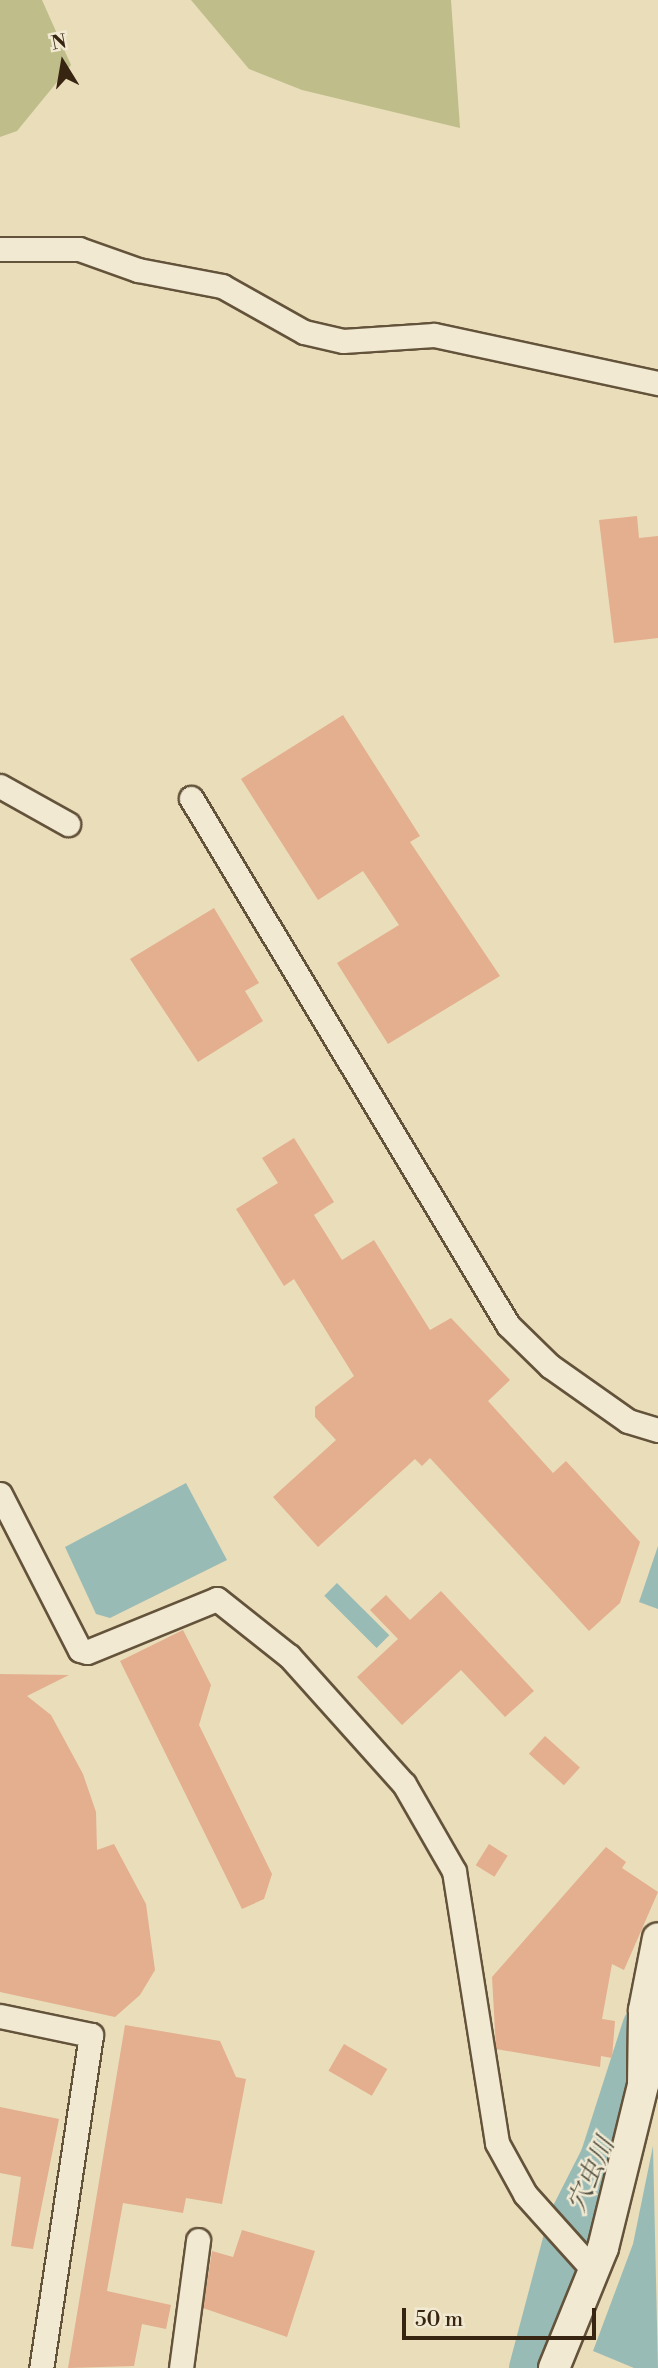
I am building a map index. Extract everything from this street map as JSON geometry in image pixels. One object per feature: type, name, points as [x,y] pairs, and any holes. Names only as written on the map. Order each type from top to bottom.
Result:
[{"type":"street","points":[[0,248],[79,249],[138,270],[222,286],[304,332],[343,341],[434,335],[658,383]]},
{"type":"street","points":[[0,786],[68,824]]},
{"type":"street","points":[[191,798],[508,1325],[550,1366],[628,1421],[658,1430]]},
{"type":"street","points":[[0,1494],[80,1650],[87,1652],[217,1600],[289,1656],[404,1784],[454,1871],[497,2143],[524,2194],[595,2272]]},
{"type":"street","points":[[554,2368],[595,2272],[650,2091],[644,2010],[658,1938]]},
{"type":"street","points":[[0,2016],[91,2035],[41,2368]]},
{"type":"street","points":[[181,2368],[198,2240]]},
{"type":"shaded area","points":[[0,0],[42,0],[71,65],[17,131],[0,137]]},
{"type":"shaded area","points":[[191,0],[451,0],[460,128],[302,90],[249,69]]},
{"type":"water","points":[[186,1483],[227,1560],[110,1618],[96,1614],[65,1547]]},
{"type":"water","points":[[658,1546],[658,1609],[639,1602]]},
{"type":"water","points":[[337,1583],[389,1635],[377,1648],[324,1596]]},
{"type":"water","points":[[653,2146],[658,2368],[634,2368],[593,2351],[633,2244]]},
{"type":"building","points":[[637,516],[639,538],[658,536],[658,638],[614,643],[599,520]]},
{"type":"building","points":[[343,715],[420,836],[410,842],[500,976],[388,1044],[337,963],[399,925],[363,871],[318,900],[241,779]]},
{"type":"building","points":[[214,908],[259,983],[245,991],[263,1021],[198,1062],[130,959]]},
{"type":"building","points":[[294,1138],[334,1202],[314,1215],[342,1260],[374,1240],[430,1330],[451,1318],[510,1380],[488,1401],[553,1473],[566,1461],[640,1542],[620,1603],[589,1631],[430,1458],[422,1466],[415,1459],[318,1547],[273,1497],[336,1440],[315,1417],[315,1407],[354,1376],[294,1279],[284,1286],[236,1209],[278,1183],[262,1158]]},
{"type":"building","points":[[441,1591],[534,1691],[505,1717],[461,1670],[402,1725],[357,1677],[398,1639],[370,1610],[386,1595],[410,1620]]},
{"type":"building","points":[[183,1630],[211,1685],[199,1725],[272,1874],[264,1899],[242,1909],[120,1661]]},
{"type":"building","points":[[0,1674],[69,1675],[27,1696],[51,1715],[83,1774],[96,1812],[97,1850],[114,1844],[146,1904],[155,1970],[140,1995],[115,2017],[0,1992]]},
{"type":"building","points":[[545,1736],[580,1767],[564,1785],[529,1754]]},
{"type":"building","points":[[489,1844],[508,1856],[494,1877],[476,1865]]},
{"type":"building","points":[[606,1847],[626,1862],[622,1868],[658,1892],[624,1970],[612,1964],[602,2019],[615,2021],[612,2058],[601,2056],[600,2067],[496,2049],[492,1977]]},
{"type":"building","points":[[125,2025],[220,2041],[236,2077],[246,2079],[222,2204],[186,2198],[183,2213],[123,2203],[107,2291],[171,2305],[166,2329],[142,2324],[134,2366],[68,2368]]},
{"type":"building","points":[[344,2044],[387,2069],[372,2096],[329,2071]]},
{"type":"building","points":[[0,2107],[59,2119],[33,2249],[11,2246],[21,2177],[0,2173]]},
{"type":"building","points":[[242,2230],[315,2251],[287,2337],[203,2308],[212,2251],[233,2257]]},
{"type":"waterway","name":"穴虫川","points":[[532,2368],[571,2221],[603,2158],[645,2027]]}]
